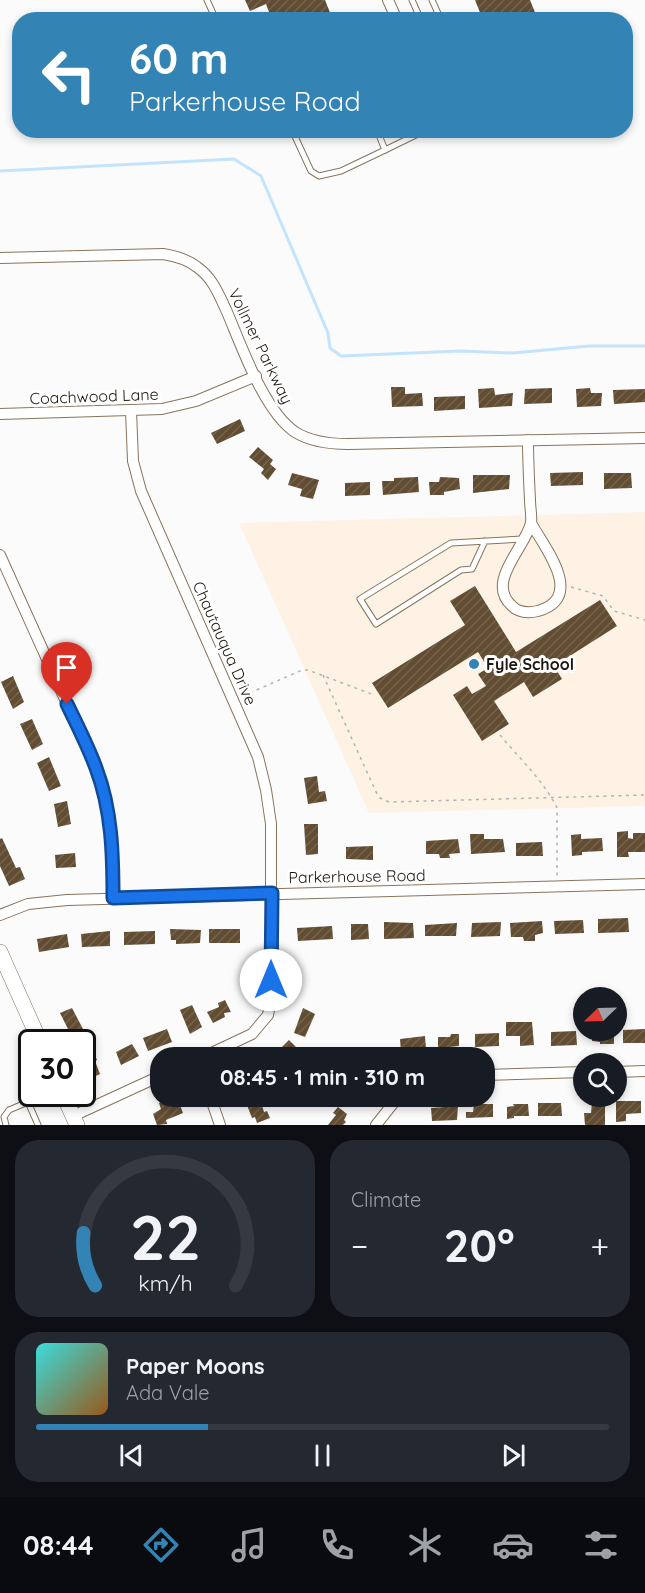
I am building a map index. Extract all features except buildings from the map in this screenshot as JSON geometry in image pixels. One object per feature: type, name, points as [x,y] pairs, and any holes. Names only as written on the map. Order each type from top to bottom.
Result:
[{"type":"street","name":"Vollmer Parkway","points":[[0,258],[163,254],[188,261],[198,267],[216,287],[256,376],[275,412],[284,423],[302,435],[321,442],[348,444],[645,438]]},
{"type":"street","name":"Coachwood Lane","points":[[0,414],[162,409],[196,401],[256,376]]},
{"type":"street","name":"Chautauqua Drive","points":[[131,411],[133,461],[141,491],[258,757],[271,824],[271,996],[268,1015],[252,1034],[224,1047]]},
{"type":"street","points":[[528,440],[531,523],[561,579],[553,602],[540,610],[526,613],[513,608],[503,596],[503,580],[531,523]]},
{"type":"street","points":[[0,555],[96,768],[108,809],[113,898]]},
{"type":"street","name":"Parkerhouse Road","points":[[0,915],[13,909],[42,902],[113,898],[645,884]]},
{"type":"street","points":[[0,952],[34,1029]]},
{"type":"street","points":[[627,1072],[645,1071]]},
{"type":"street","points":[[495,1075],[573,1072]]},
{"type":"street","points":[[69,1107],[75,1121],[150,1081]]},
{"type":"street","points":[[214,1107],[220,1125]]},
{"type":"street","points":[[376,1125],[390,1107]]},
{"type":"lane","points":[[296,138],[311,171],[320,176],[341,171],[410,138]]},
{"type":"lane","points":[[380,138],[385,150]]},
{"type":"lane","points":[[485,541],[472,569],[461,570],[375,624],[360,599],[451,543],[485,541],[522,539]]},
{"type":"lane","points":[[6,1125],[4,1117],[9,1110],[18,1106]]},
{"type":"lane","points":[[30,1107],[38,1125]]},
{"type":"path","points":[[570,587],[603,596],[614,611],[645,620]]},
{"type":"path","points":[[234,700],[302,670],[323,675],[375,695]]},
{"type":"path","points":[[323,675],[376,792],[380,798],[389,802],[645,795]]},
{"type":"path","points":[[500,735],[557,808],[557,886]]},
{"type":"shaded area","name":"Fyle School","points":[[645,512],[645,806],[369,813],[239,523]]},
{"type":"waterway","points":[[0,171],[234,159],[261,176],[328,333],[330,348],[341,356],[461,351],[513,353],[589,346],[645,346]]},
{"type":"place","name":"Fyle School","points":[[474,664]]},
{"type":"route","points":[[67,704],[96,768],[108,809],[112,846],[113,898],[272,893],[271,980]]}]
